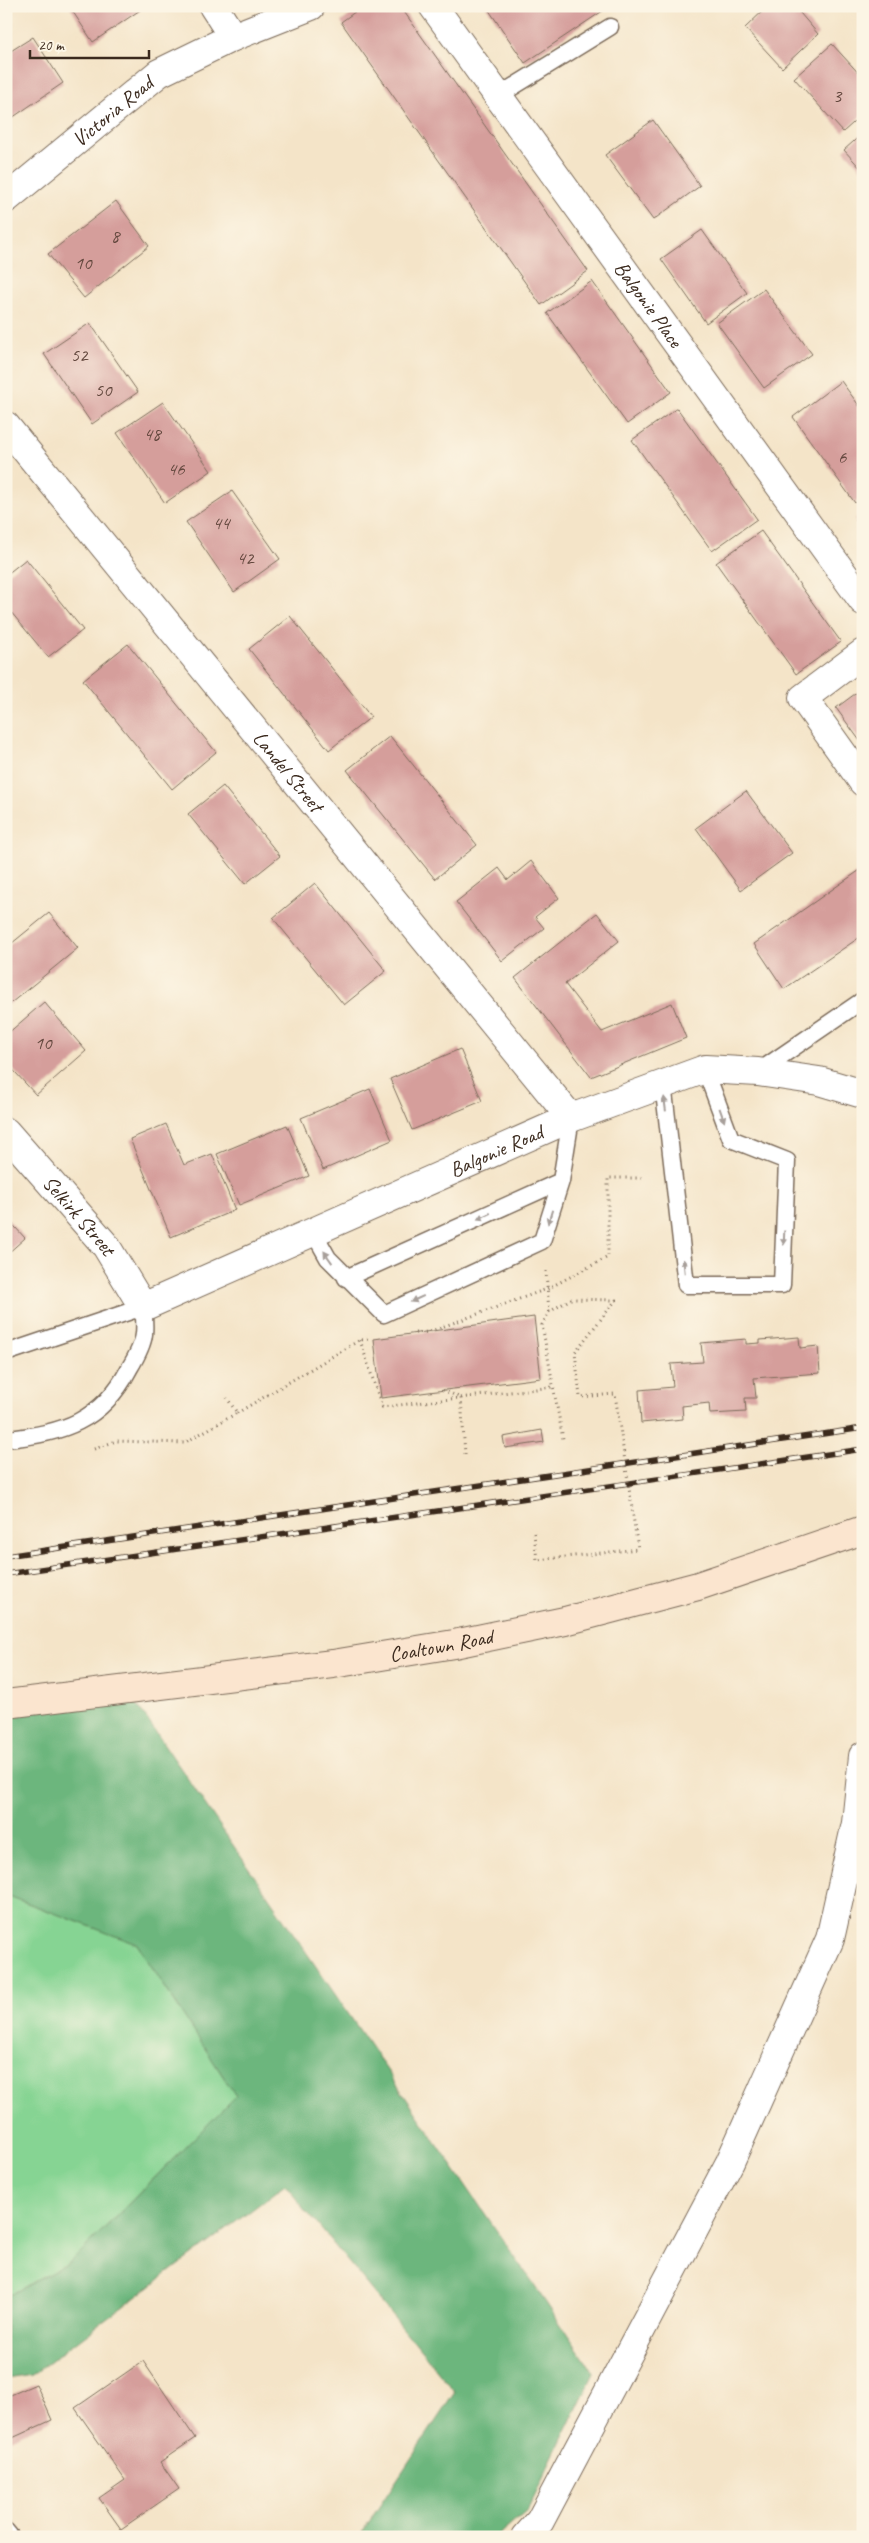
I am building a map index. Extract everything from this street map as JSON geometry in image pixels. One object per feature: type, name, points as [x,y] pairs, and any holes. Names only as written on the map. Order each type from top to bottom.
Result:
[{"type":"main road","name":"Coaltown Road","points":[[6,1704],[333,1664],[454,1644],[565,1621],[698,1586],[863,1530]]},
{"type":"street","points":[[213,6],[233,37]]},
{"type":"street","name":"Victoria Road","points":[[6,199],[159,73],[233,37],[311,6]]},
{"type":"street","name":"Balgonie Place","points":[[433,6],[863,601]]},
{"type":"street","name":"Landel Street","points":[[6,426],[571,1118]]},
{"type":"street","points":[[863,653],[803,698],[863,782]]},
{"type":"street","name":"Balgonie Road","points":[[144,1307],[571,1118],[662,1083],[705,1069],[758,1072],[819,1080],[863,1094]]},
{"type":"street","name":"Selkirk Street","points":[[6,1132],[106,1246],[144,1307]]},
{"type":"street","points":[[526,2537],[540,2521],[730,2162],[830,1939],[856,1823],[863,1756]]},
{"type":"lane","points":[[498,96],[610,27]]},
{"type":"lane","points":[[758,1072],[863,1000]]},
{"type":"lane","points":[[662,1083],[675,1178],[686,1285],[782,1285],[786,1161],[731,1139],[705,1069]]},
{"type":"lane","points":[[314,1233],[328,1258],[384,1314],[542,1241],[560,1181],[571,1118]]},
{"type":"lane","points":[[346,1278],[560,1181]]},
{"type":"lane","points":[[6,1353],[144,1307],[144,1335],[135,1358],[112,1396],[100,1408],[74,1425],[54,1432],[6,1439]]},
{"type":"lane","points":[[6,2531],[11,2537]]},
{"type":"path","points":[[410,1334],[428,1332],[547,1288],[608,1258],[608,1178],[675,1178]]},
{"type":"path","points":[[542,1241],[549,1312]]},
{"type":"path","points":[[534,1533],[537,1560],[638,1549],[615,1394],[580,1397],[575,1352],[616,1300],[571,1299],[549,1312],[542,1325],[563,1439]]},
{"type":"path","points":[[88,1451],[116,1441],[184,1443],[360,1340],[374,1339]]},
{"type":"path","points":[[360,1340],[382,1407],[553,1387]]},
{"type":"path","points":[[443,1390],[461,1398]]},
{"type":"path","points":[[227,1398],[237,1413]]},
{"type":"path","points":[[461,1398],[465,1454]]},
{"type":"green space","points":[[127,1690],[594,2373],[528,2509],[496,2537],[359,2537],[455,2392],[285,2185],[32,2375],[6,2379],[6,2297],[71,2262],[236,2096],[137,1944],[6,1895],[6,1704]]},
{"type":"green space","points":[[6,1895],[137,1944],[236,2096],[71,2262],[6,2297]]},
{"type":"building","points":[[69,6],[146,6],[93,42]]},
{"type":"building","points":[[363,6],[400,6],[588,271],[541,305],[341,22]]},
{"type":"building","points":[[486,6],[610,6],[525,63]]},
{"type":"building","points":[[768,6],[794,6],[818,34],[782,68],[745,28]]},
{"type":"building","points":[[33,37],[63,83],[6,122],[6,54]]},
{"type":"building","points":[[832,44],[863,78],[863,114],[843,132],[794,78]]},
{"type":"building","points":[[653,120],[700,186],[653,220],[605,155]]},
{"type":"building","points":[[863,133],[863,171],[844,150]]},
{"type":"building","points":[[116,201],[149,246],[84,298],[48,254]]},
{"type":"building","points":[[702,230],[747,293],[706,323],[661,259]]},
{"type":"building","points":[[592,281],[671,392],[627,424],[547,313]]},
{"type":"building","points":[[764,289],[812,354],[764,388],[717,323]]},
{"type":"building","points":[[90,323],[138,392],[92,424],[44,354]]},
{"type":"building","points":[[841,381],[863,411],[863,498],[855,503],[793,417]]},
{"type":"building","points":[[163,402],[211,471],[165,503],[117,433]]},
{"type":"building","points":[[677,408],[757,519],[712,551],[632,440]]},
{"type":"building","points":[[232,491],[280,559],[234,592],[186,522]]},
{"type":"building","points":[[863,513],[863,530],[855,519]]},
{"type":"building","points":[[761,531],[841,642],[796,674],[716,563]]},
{"type":"building","points":[[26,559],[83,630],[48,657],[6,606],[6,575]]},
{"type":"building","points":[[290,616],[371,717],[329,750],[249,649]]},
{"type":"building","points":[[128,644],[216,752],[172,789],[83,680]]},
{"type":"building","points":[[863,688],[863,745],[836,708]]},
{"type":"building","points":[[390,736],[477,845],[435,879],[347,770]]},
{"type":"building","points":[[223,786],[280,856],[245,884],[188,814]]},
{"type":"building","points":[[746,791],[792,853],[741,890],[696,828]]},
{"type":"building","points":[[531,861],[559,898],[535,917],[544,928],[502,961],[456,902],[499,868],[508,880]]},
{"type":"building","points":[[863,868],[863,935],[784,989],[754,944]]},
{"type":"building","points":[[315,883],[386,971],[344,1005],[273,918]]},
{"type":"building","points":[[49,913],[78,948],[6,1007],[6,948]]},
{"type":"building","points":[[597,913],[619,941],[565,984],[602,1032],[672,1003],[686,1038],[591,1077],[515,978]]},
{"type":"building","points":[[44,1002],[86,1051],[36,1095],[6,1062],[6,1035]]},
{"type":"building","points":[[460,1049],[482,1101],[412,1130],[390,1079]]},
{"type":"building","points":[[370,1089],[392,1140],[323,1170],[301,1118]]},
{"type":"building","points":[[166,1124],[184,1165],[212,1154],[235,1210],[171,1237],[130,1139]]},
{"type":"building","points":[[287,1125],[309,1176],[239,1205],[217,1154]]},
{"type":"building","points":[[6,1217],[25,1238],[6,1255]]},
{"type":"building","points":[[534,1317],[541,1378],[381,1398],[374,1339]]},
{"type":"building","points":[[799,1337],[800,1348],[818,1346],[820,1373],[754,1378],[756,1398],[745,1398],[746,1412],[710,1414],[709,1403],[682,1406],[683,1419],[641,1423],[639,1390],[673,1387],[671,1364],[703,1362],[701,1343],[746,1339],[746,1344],[760,1343],[760,1340]]},
{"type":"building","points":[[542,1430],[544,1442],[505,1448],[503,1437]]},
{"type":"building","points":[[143,2361],[195,2438],[160,2462],[179,2489],[121,2529],[99,2498],[125,2480],[75,2408]]},
{"type":"building","points":[[36,2384],[52,2420],[8,2440],[6,2397]]},
{"type":"railway","points":[[6,1556],[863,1428]]},
{"type":"railway","points":[[6,1574],[863,1449]]}]
